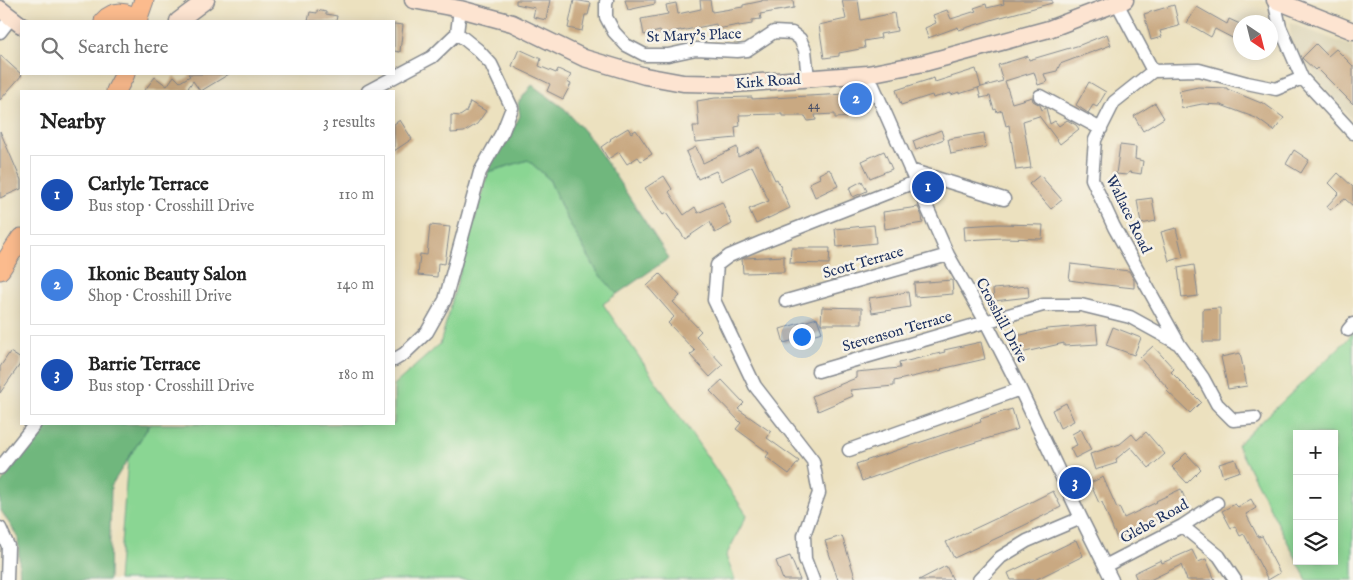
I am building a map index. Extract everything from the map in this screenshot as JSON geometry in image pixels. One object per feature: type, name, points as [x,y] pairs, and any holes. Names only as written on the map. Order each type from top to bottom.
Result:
[{"type":"main road","points":[[105,20],[113,14],[134,13],[144,0]]},
{"type":"main road","points":[[179,20],[206,0]]},
{"type":"main road","name":"Kirk Road","points":[[413,0],[460,9],[512,23],[584,58],[646,76],[683,83],[735,84],[868,74],[924,63],[1049,29],[1121,1]]},
{"type":"main road","points":[[1275,0],[1353,32]]},
{"type":"main road","points":[[116,90],[117,75]]},
{"type":"main road","points":[[117,90],[124,75]]},
{"type":"main road","points":[[0,270],[20,240]]},
{"type":"street","name":"St Mary's Place","points":[[608,0],[606,2],[606,17],[614,32],[626,45],[645,55],[668,55],[696,49],[747,50],[774,32],[792,33],[800,39],[805,50],[808,78]]},
{"type":"street","points":[[1275,0],[1280,27],[1302,78],[1353,133]]},
{"type":"street","points":[[1121,1],[1153,71],[1200,70],[1276,89],[1302,78]]},
{"type":"street","points":[[370,90],[432,57],[458,33],[460,9]]},
{"type":"street","points":[[0,32],[11,17]]},
{"type":"street","points":[[395,359],[404,354],[427,332],[445,300],[480,172],[503,131],[512,108],[491,64],[458,33]]},
{"type":"street","name":"Wallace Road","points":[[1153,71],[1114,102],[1095,140],[1092,178],[1114,227],[1179,344],[1203,378],[1217,404],[1233,420],[1255,418]]},
{"type":"street","name":"Crosshill Drive","points":[[868,74],[948,256],[986,322],[1020,389],[1112,580]]},
{"type":"street","points":[[1040,96],[1101,129]]},
{"type":"street","points":[[813,580],[805,559],[804,535],[819,493],[813,461],[755,386],[714,300],[718,265],[729,256],[912,176],[1004,199]]},
{"type":"street","name":"Scott Terrace","points":[[786,301],[948,256]]},
{"type":"street","name":"Stevenson Terrace","points":[[818,371],[1044,305],[1081,305],[1130,317],[1179,344]]},
{"type":"street","points":[[849,450],[1020,389]]},
{"type":"street","points":[[0,468],[34,425]]},
{"type":"street","name":"Glebe Road","points":[[1106,566],[1182,526],[1216,503]]},
{"type":"street","points":[[979,580],[1002,557],[1027,541],[1081,518]]},
{"type":"street","points":[[1182,526],[1219,556],[1235,580]]},
{"type":"street","points":[[0,528],[8,546],[7,580]]},
{"type":"shaded area","points":[[1290,23],[1353,47],[1353,121],[1291,45]]},
{"type":"green space","points":[[532,85],[565,109],[593,142],[669,258],[617,294],[598,273],[566,217],[549,179],[528,160],[488,172],[493,154],[512,131],[520,116],[518,103]]},
{"type":"green space","points":[[528,160],[549,179],[566,217],[598,273],[617,294],[603,304],[747,515],[726,556],[735,580],[118,580],[128,459],[149,425],[262,425],[275,427],[282,425],[395,425],[395,384],[440,344],[488,172]]},
{"type":"green space","points":[[1353,332],[1353,580],[1307,580],[1299,565],[1338,565],[1338,430],[1293,430],[1293,552],[1237,445],[1346,341]]},
{"type":"green space","points":[[47,425],[149,425],[111,486],[109,580],[20,580],[18,537],[0,509],[0,485],[23,453]]},
{"type":"building","points":[[516,0],[550,0],[546,20],[533,17],[535,8],[516,4]]},
{"type":"building","points":[[574,0],[591,3],[588,15],[585,15],[582,31],[568,28]]},
{"type":"building","points":[[625,0],[655,0],[655,4],[628,10]]},
{"type":"building","points":[[700,0],[710,0],[712,12],[743,7],[743,5],[762,0],[793,0],[794,8],[760,14],[761,19],[752,20],[752,24],[717,29],[716,24],[681,31],[661,34],[660,31],[644,35],[641,19],[668,14],[666,5],[676,3],[678,14],[701,9]]},
{"type":"building","points":[[842,0],[858,0],[861,20],[894,13],[897,31],[880,34],[881,38],[864,41],[865,48],[839,53],[839,56],[824,58],[819,25],[846,19]]},
{"type":"building","points":[[1003,0],[1052,0],[1052,3],[959,30],[958,27],[928,38],[925,28],[936,23],[933,15],[947,10],[951,19],[976,11],[974,8],[986,4],[987,8],[1004,4]]},
{"type":"building","points":[[1174,5],[1179,26],[1160,31],[1162,37],[1151,40],[1144,14]]},
{"type":"building","points":[[1197,7],[1227,24],[1229,19],[1233,21],[1233,38],[1215,29],[1211,37],[1187,23]]},
{"type":"building","points":[[317,10],[337,16],[336,20],[308,20],[310,12],[317,13]]},
{"type":"building","points":[[395,24],[403,25],[400,52],[395,51]]},
{"type":"building","points":[[1107,34],[1111,45],[1060,64],[1057,71],[1044,74],[1047,82],[1038,85],[1034,72],[1005,81],[1012,103],[1032,97],[1033,101],[1040,105],[1042,110],[1046,108],[1050,124],[1055,121],[1059,126],[1067,120],[1079,129],[1060,144],[1039,116],[1023,121],[1031,168],[1016,170],[1009,125],[1006,126],[1002,110],[997,112],[996,109],[994,110],[990,96],[981,98],[978,88],[1003,81],[998,65],[1028,56],[1029,60],[1080,45]]},
{"type":"building","points":[[1316,44],[1328,56],[1336,49],[1353,66],[1353,104],[1317,68],[1315,70],[1302,58]]},
{"type":"building","points":[[519,49],[541,59],[539,66],[556,73],[558,69],[571,75],[567,82],[571,84],[563,99],[547,91],[550,84],[512,66]]},
{"type":"building","points":[[0,55],[22,75],[0,100]]},
{"type":"building","points":[[976,69],[981,87],[959,94],[959,92],[951,95],[951,93],[933,98],[932,95],[901,105],[896,90],[934,78],[935,82]]},
{"type":"building","points":[[227,75],[203,90],[199,90],[193,81],[188,88],[191,90],[145,90],[155,77],[167,86],[174,76],[180,82],[190,76]]},
{"type":"building","points":[[1089,82],[1106,92],[1097,107],[1093,105],[1088,113],[1076,105]]},
{"type":"building","points":[[1198,87],[1227,88],[1262,102],[1284,118],[1274,131],[1256,118],[1221,105],[1202,104],[1182,108],[1179,91]]},
{"type":"building","points":[[865,93],[866,111],[852,112],[852,117],[835,118],[835,114],[815,115],[816,120],[808,121],[805,116],[782,116],[782,114],[739,115],[740,126],[735,127],[736,138],[695,142],[693,126],[699,126],[697,101],[715,98],[752,97],[752,99]]},
{"type":"building","points":[[470,102],[486,111],[477,124],[464,132],[451,133],[451,115],[460,116],[466,112]]},
{"type":"building","points":[[1155,103],[1164,118],[1143,131],[1134,116]]},
{"type":"building","points":[[400,120],[412,139],[395,150],[395,123]]},
{"type":"building","points":[[628,128],[631,133],[636,130],[652,154],[641,161],[638,157],[627,164],[619,152],[608,159],[601,147]]},
{"type":"building","points":[[941,130],[944,139],[916,150],[913,141]]},
{"type":"building","points":[[0,131],[20,178],[20,189],[0,198]]},
{"type":"building","points":[[984,133],[986,147],[951,154],[948,139]]},
{"type":"building","points":[[1120,145],[1136,147],[1135,159],[1143,161],[1141,174],[1129,172],[1127,175],[1116,174]]},
{"type":"building","points":[[696,147],[703,163],[737,147],[738,157],[759,147],[775,180],[777,179],[790,208],[756,224],[749,209],[769,201],[752,166],[721,181],[716,171],[698,179],[686,152]]},
{"type":"building","points":[[1294,150],[1309,160],[1301,173],[1286,164]]},
{"type":"building","points":[[884,151],[892,169],[870,178],[862,161]]},
{"type":"building","points":[[829,169],[838,186],[815,197],[809,183],[820,178],[819,174]]},
{"type":"building","points":[[1338,173],[1353,187],[1353,206],[1345,199],[1330,210],[1327,206],[1339,193],[1329,183]]},
{"type":"building","points":[[1040,175],[1062,200],[1051,209],[1029,184]]},
{"type":"building","points":[[664,176],[672,189],[669,192],[684,215],[695,207],[698,213],[722,202],[732,224],[715,233],[710,222],[685,239],[666,213],[663,215],[645,188]]},
{"type":"building","points":[[862,181],[867,191],[853,197],[849,188]]},
{"type":"building","points":[[1152,198],[1156,221],[1141,224],[1137,200]]},
{"type":"building","points":[[918,207],[923,223],[885,229],[883,212]]},
{"type":"building","points":[[999,224],[1043,225],[1042,239],[1003,238],[965,240],[964,226]]},
{"type":"building","points":[[430,225],[450,227],[445,264],[438,263],[437,277],[418,275],[420,254],[427,255]]},
{"type":"building","points":[[874,225],[876,243],[837,247],[835,229]]},
{"type":"building","points":[[1176,228],[1183,257],[1169,261],[1161,232]]},
{"type":"building","points":[[791,248],[830,248],[829,264],[790,263]]},
{"type":"building","points":[[784,256],[784,272],[743,273],[742,259]]},
{"type":"building","points":[[1071,264],[1129,271],[1134,280],[1134,288],[1069,280]]},
{"type":"building","points":[[1194,265],[1198,296],[1182,298],[1178,268]]},
{"type":"building","points":[[660,274],[680,296],[673,302],[701,331],[696,336],[723,365],[710,377],[690,355],[695,351],[668,323],[674,317],[647,286]]},
{"type":"building","points":[[952,280],[953,294],[915,297],[914,283]]},
{"type":"building","points":[[1028,286],[1029,297],[994,301],[993,289]]},
{"type":"building","points":[[908,292],[910,307],[872,313],[869,298]]},
{"type":"building","points":[[822,307],[862,308],[862,324],[821,324]]},
{"type":"building","points":[[1220,308],[1220,342],[1203,342],[1203,309]]},
{"type":"building","points":[[817,318],[822,332],[784,343],[780,329]]},
{"type":"building","points":[[1096,325],[1098,344],[1064,346],[1064,343],[1021,353],[1017,336],[1047,329]]},
{"type":"building","points":[[1113,327],[1141,338],[1134,355],[1106,345]]},
{"type":"building","points":[[981,342],[985,359],[894,381],[894,386],[850,390],[853,396],[818,411],[812,396],[856,378],[856,372],[900,368],[899,363]]},
{"type":"building","points":[[1153,346],[1174,369],[1171,372],[1201,402],[1190,413],[1167,391],[1169,389],[1140,358]]},
{"type":"building","points":[[10,352],[20,358],[20,364],[0,393],[0,367]]},
{"type":"building","points":[[1240,353],[1247,386],[1228,389],[1221,357]]},
{"type":"building","points":[[722,380],[744,403],[738,409],[771,432],[767,438],[799,461],[789,474],[766,457],[769,453],[736,429],[741,423],[710,391]]},
{"type":"building","points":[[1066,403],[1074,421],[1060,428],[1052,410]]},
{"type":"building","points":[[1012,409],[1018,429],[944,452],[862,481],[856,464],[981,422],[980,419]]},
{"type":"building","points":[[1081,429],[1091,450],[1075,458],[1070,448],[1077,445],[1072,434]]},
{"type":"building","points":[[1146,432],[1165,454],[1149,468],[1131,447],[1116,459],[1117,463],[1095,470],[1090,454],[1120,444],[1132,434],[1137,440]]},
{"type":"building","points":[[1186,453],[1201,469],[1187,483],[1172,467]]},
{"type":"building","points":[[1235,459],[1240,471],[1223,477],[1219,464]]},
{"type":"building","points":[[1103,477],[1117,508],[1119,507],[1124,518],[1181,489],[1187,504],[1117,539],[1102,502],[1099,503],[1090,483]]},
{"type":"building","points":[[1053,491],[1061,507],[954,558],[946,542]]},
{"type":"building","points":[[1251,499],[1256,508],[1246,514],[1258,537],[1262,536],[1280,573],[1268,580],[1244,534],[1240,536],[1235,526],[1231,528],[1222,511],[1235,504],[1238,507]]},
{"type":"building","points":[[842,536],[856,580],[838,580],[825,541]]},
{"type":"building","points":[[1076,540],[1083,556],[1035,580],[1011,580],[1008,573]]},
{"type":"building","points":[[1192,550],[1198,562],[1206,559],[1215,580],[1187,580],[1181,565],[1150,580],[1137,580],[1134,573],[1161,560],[1162,563]]},
{"type":"building","points":[[790,556],[800,580],[783,580],[776,561]]},
{"type":"building","points":[[946,566],[953,580],[919,580]]},
{"type":"place","name":"Ikonic Beauty Salon","points":[[856,99]]},
{"type":"place","name":"Carlyle Terrace","points":[[928,187]]},
{"type":"place","name":"Barrie Terrace","points":[[1075,483]]}]
